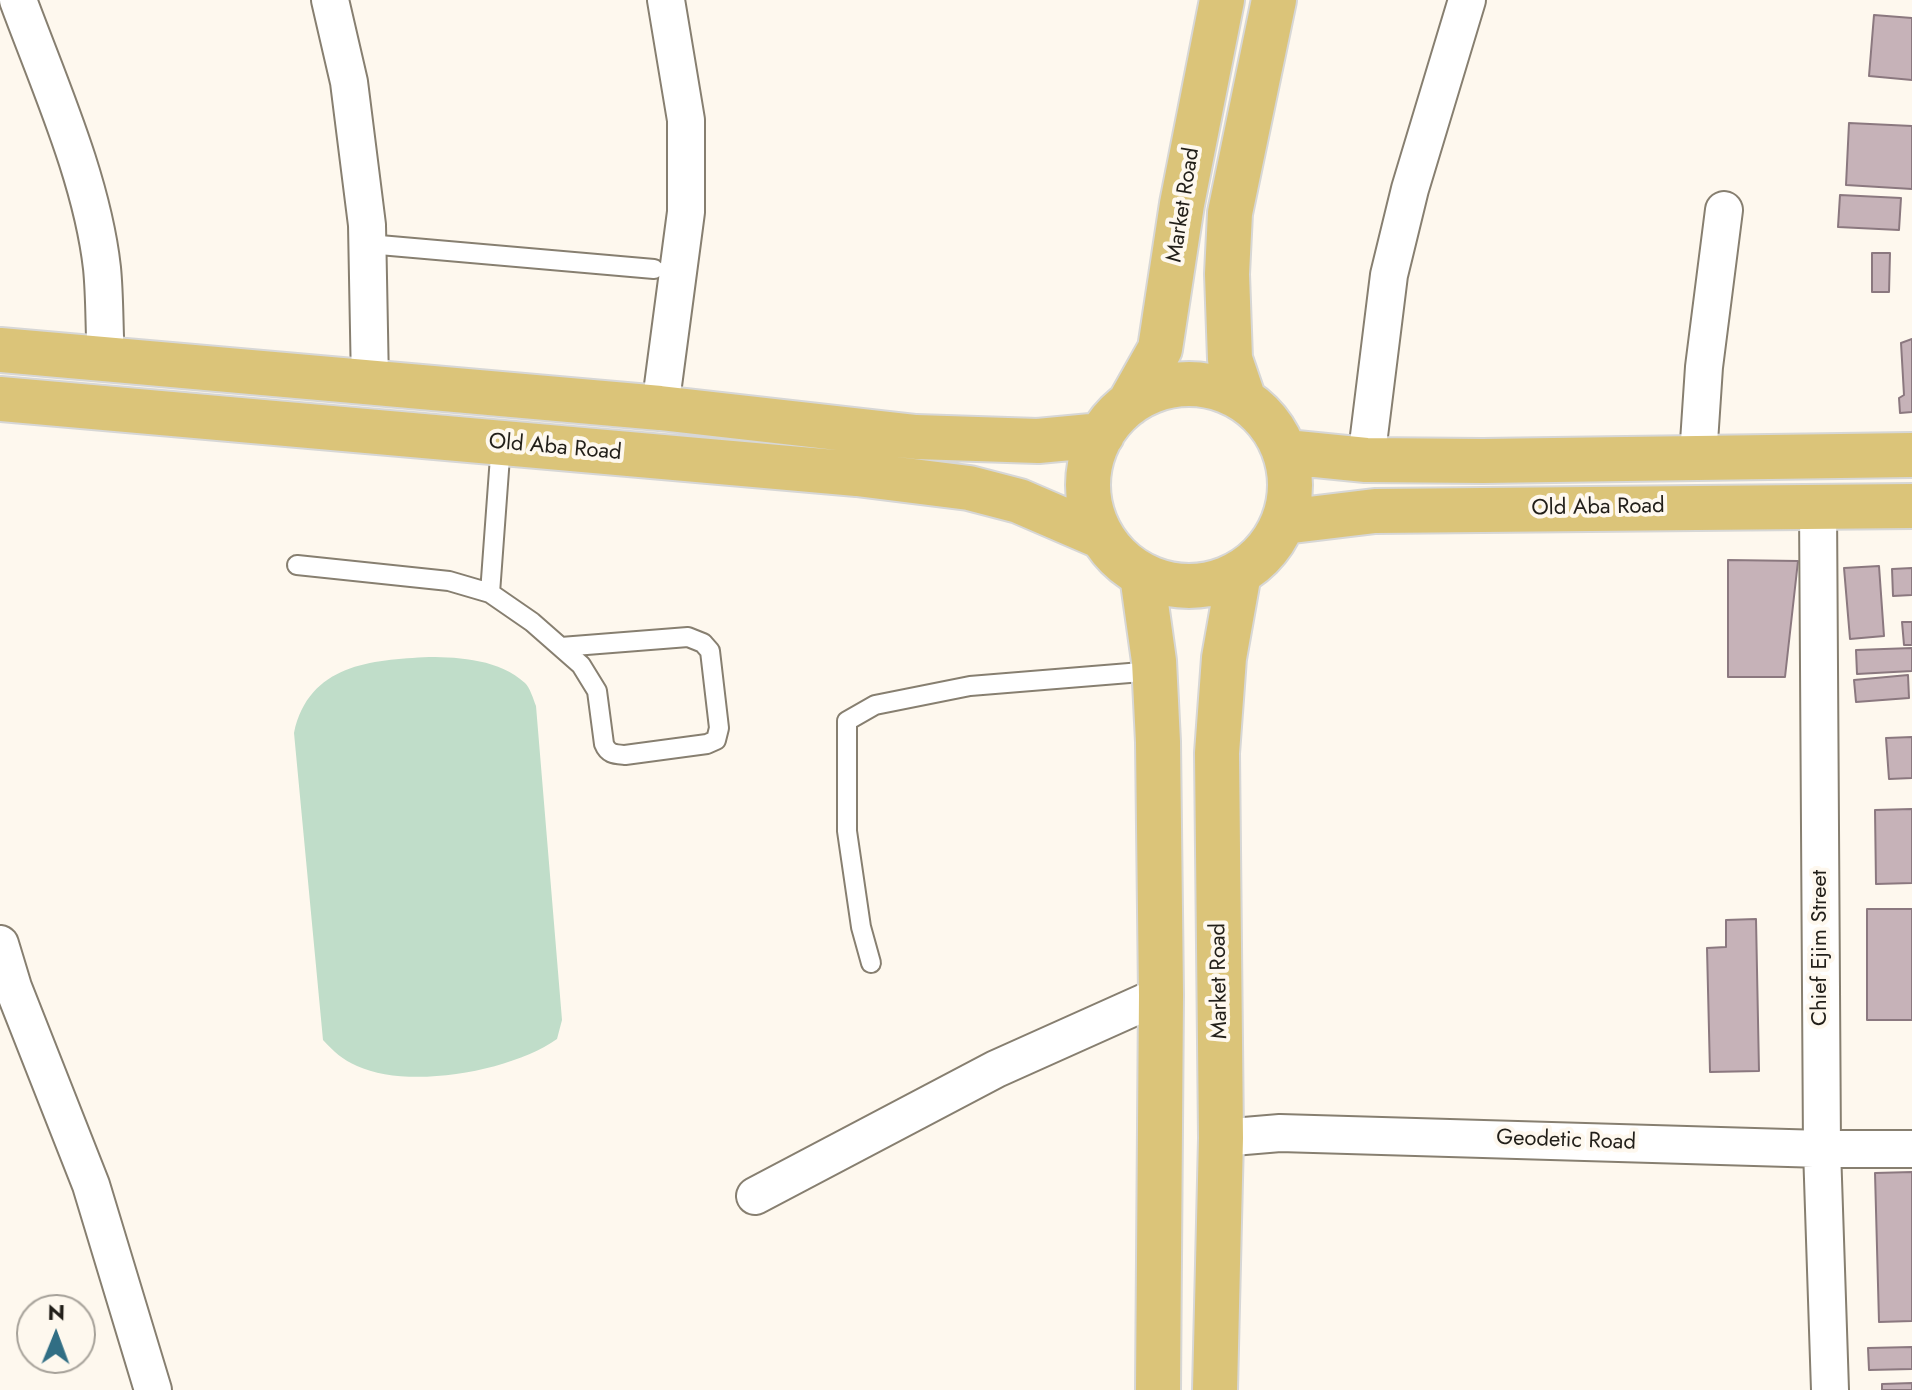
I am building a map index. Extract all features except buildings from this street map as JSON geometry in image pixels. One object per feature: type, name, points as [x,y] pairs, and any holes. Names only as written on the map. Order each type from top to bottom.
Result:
[{"type":"main road","name":"Market Road","points":[[1115,419],[1160,349],[1182,204],[1222,0]]},
{"type":"main road","points":[[1244,400],[1230,359],[1227,274],[1230,213],[1274,0]]},
{"type":"main road","points":[[0,350],[660,408],[916,437],[1038,441],[1115,419],[1152,392],[1177,385],[1212,387],[1244,400],[1269,423],[1286,452],[1291,487],[1284,522],[1266,551],[1239,573],[1216,583],[1191,586],[1174,586],[1142,575],[1127,565],[1100,536],[1088,497],[1088,475],[1093,454],[1115,419]]},
{"type":"main road","name":"Old Aba Road","points":[[0,399],[857,474],[969,488],[1019,501],[1100,536]]},
{"type":"main road","points":[[1286,452],[1366,460],[1912,455]]},
{"type":"main road","name":"Old Aba Road","points":[[1284,522],[1375,511],[1912,506]]},
{"type":"main road","name":"Market Road","points":[[1215,1390],[1221,1138],[1217,753],[1224,658],[1239,573]]},
{"type":"main road","points":[[1142,575],[1154,671],[1161,995],[1158,1390]]},
{"type":"street","points":[[18,0],[71,145],[89,209],[102,267],[106,359]]},
{"type":"street","points":[[330,0],[349,82],[368,244],[370,383]]},
{"type":"street","points":[[660,408],[686,212],[686,120],[666,0]]},
{"type":"street","points":[[1366,460],[1389,275],[1410,189],[1467,0]]},
{"type":"street","points":[[1698,457],[1704,367],[1724,210]]},
{"type":"street","name":"Chief Ejim Street","points":[[1818,506],[1822,1149],[1830,1390]]},
{"type":"street","points":[[0,944],[6,988],[91,1185],[153,1390]]},
{"type":"street","points":[[755,1196],[996,1069],[1161,995]]},
{"type":"street","name":"Geodetic Road","points":[[1221,1138],[1280,1133],[1912,1149]]},
{"type":"lane","points":[[368,244],[654,269]]},
{"type":"lane","points":[[490,593],[501,443]]},
{"type":"lane","points":[[297,565],[449,581],[490,593],[532,622],[581,665],[597,691],[604,744],[606,750],[613,754],[694,746],[716,740],[719,728],[710,651],[703,643],[688,637],[561,647]]},
{"type":"lane","points":[[871,963],[861,927],[847,831],[847,721],[875,705],[970,686],[1154,671]]},
{"type":"green space","points":[[429,657],[467,659],[504,669],[525,683],[534,700],[562,1020],[557,1039],[514,1060],[460,1074],[404,1076],[357,1066],[338,1055],[323,1040],[294,733],[302,710],[313,692],[328,679],[365,664]]}]
